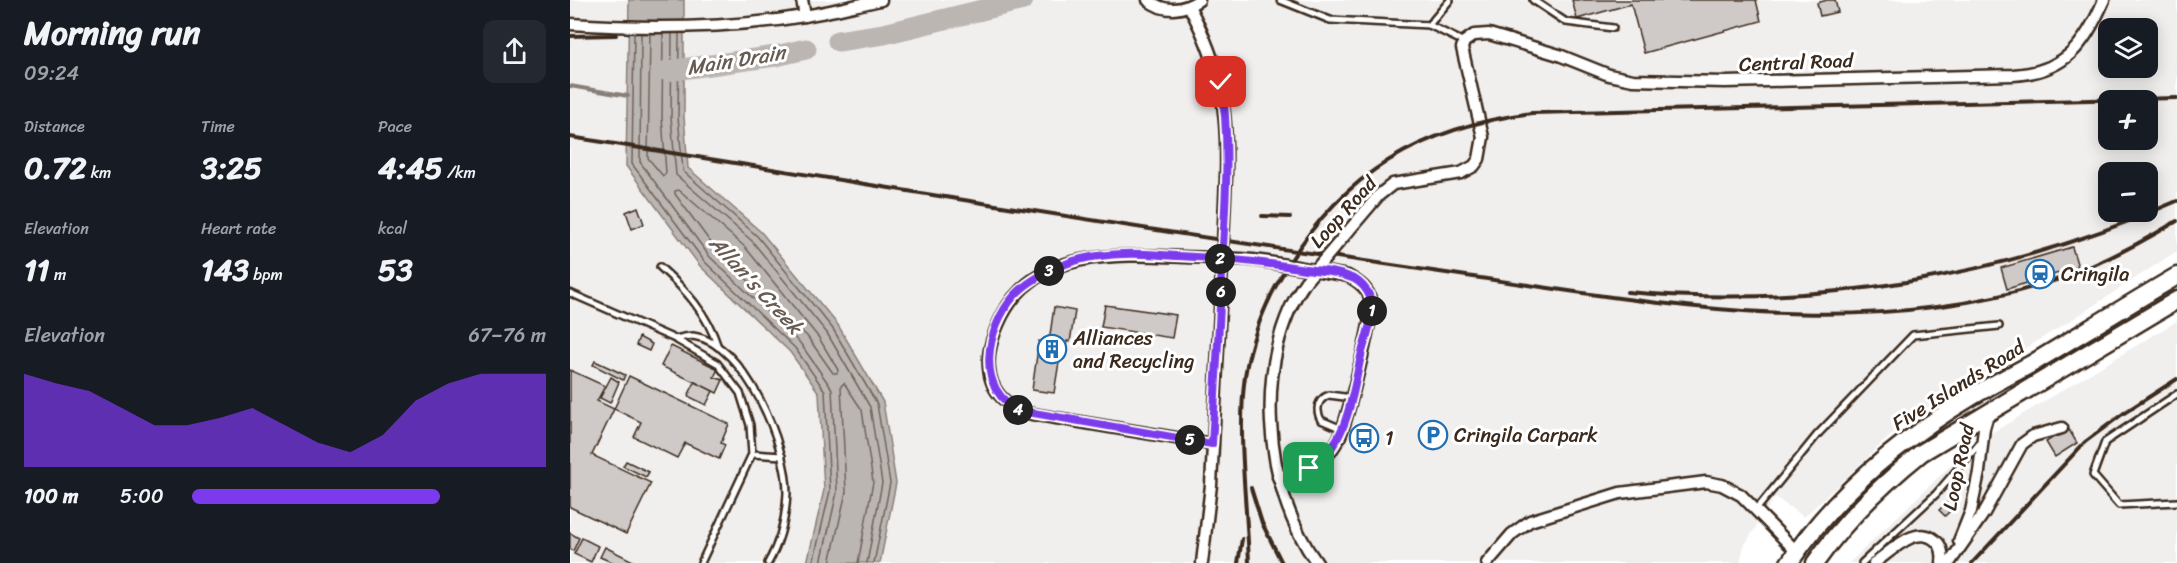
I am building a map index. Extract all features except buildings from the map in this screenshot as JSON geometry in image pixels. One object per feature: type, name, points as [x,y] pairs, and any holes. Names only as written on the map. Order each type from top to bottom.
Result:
[{"type":"main road","name":"Five Islands Road","points":[[1793,557],[1821,521],[1853,487],[1901,445],[1972,396],[2038,360],[2177,276]]},
{"type":"main road","name":"Five Islands Road","points":[[1815,563],[1842,527],[1886,481],[1921,453],[2177,300]]},
{"type":"street","points":[[802,0],[805,16]]},
{"type":"street","points":[[570,24],[615,27],[739,24],[805,16],[881,0]]},
{"type":"street","points":[[1148,0],[1163,8],[1176,9],[1194,3],[1221,82],[1226,112],[1226,176],[1210,496],[1202,563]]},
{"type":"street","name":"Central Road","points":[[1464,42],[1473,35],[1489,34],[1559,55],[1609,75],[1633,80],[1725,82],[2029,74],[2057,65],[2080,45],[2091,30],[2104,0]]},
{"type":"street","name":"Loop Road","points":[[1317,563],[1298,531],[1278,477],[1271,422],[1275,359],[1283,322],[1306,281],[1385,188],[1393,184],[1461,174],[1474,166],[1479,159],[1483,137],[1463,54],[1464,42]]},
{"type":"street","points":[[1212,444],[1032,414],[1013,408],[997,393],[991,382],[988,368],[993,339],[1002,316],[1014,297],[1026,284],[1062,265],[1082,259],[1119,254],[1253,260],[1348,276],[1366,289],[1372,308],[1352,398],[1342,429],[1333,447],[1322,461],[1309,468],[1278,477]]},
{"type":"street","name":"Loop Road","points":[[1947,562],[1971,511],[1989,411]]},
{"type":"street","points":[[1875,563],[1903,542],[1919,536],[1929,537],[1937,542],[1947,562],[1984,513],[2025,441],[2062,428]]},
{"type":"street","points":[[1487,563],[1512,534],[1530,521],[1620,493],[1706,482],[1722,485],[1741,495],[1756,510],[1793,557]]},
{"type":"street","points":[[1963,526],[1996,493]]},
{"type":"lane","points":[[1280,0],[1330,20],[1429,25],[1464,42]]},
{"type":"lane","points":[[1429,25],[1450,0]]},
{"type":"lane","points":[[1533,0],[1566,22],[1613,28]]},
{"type":"lane","points":[[660,267],[684,288],[698,307],[711,327],[718,347]]},
{"type":"lane","points":[[570,292],[675,339],[717,363],[734,381],[740,393],[750,425],[752,454],[701,563]]},
{"type":"lane","points":[[1756,510],[1816,435],[1912,334],[1999,326]]},
{"type":"lane","points":[[675,339],[691,336],[718,347],[742,372],[775,432],[782,456],[787,492],[778,540],[768,563]]},
{"type":"lane","points":[[1342,429],[1321,420],[1317,410],[1318,404],[1329,394],[1352,398]]},
{"type":"lane","points":[[2177,394],[2105,442],[2093,475],[2119,505],[2177,502]]},
{"type":"lane","points":[[1862,563],[1936,494],[1983,440]]},
{"type":"lane","points":[[752,454],[782,456]]},
{"type":"shaded area","points":[[570,0],[2177,0],[2177,251],[2070,321],[1907,420],[1804,517],[1775,497],[1744,546],[1740,563],[570,563]]},
{"type":"shaded area","points":[[2177,321],[2177,563],[1849,563],[1972,445]]},
{"type":"water","name":"Allan's Creek","points":[[629,0],[684,0],[684,117],[688,168],[761,232],[838,325],[883,402],[896,483],[880,563],[807,563],[824,490],[819,393],[790,352],[700,266],[626,166]]},
{"type":"waterway","name":"Main Drain","points":[[838,41],[884,34],[1023,0]]},
{"type":"waterway","name":"Main Drain","points":[[667,71],[776,56],[806,49]]},
{"type":"waterway","points":[[570,86],[628,96]]},
{"type":"railway","points":[[570,36],[616,35]]},
{"type":"railway","points":[[1249,563],[1242,444],[1243,398],[1251,348],[1260,321],[1285,270],[1307,236],[1332,207],[1359,181],[1389,160],[1421,143],[1455,130],[1532,113],[2177,98]]},
{"type":"railway","points":[[570,137],[1217,240],[1624,299],[1749,311],[1812,314],[1875,313],[1937,307],[1999,296],[2059,279],[2090,267],[2134,246],[2177,221]]},
{"type":"railway","points":[[1627,292],[1698,296],[1768,296],[1838,291],[1908,282],[1977,268],[2045,250],[2111,228],[2177,201]]},
{"type":"railway","points":[[1262,216],[1290,217]]},
{"type":"railway","points":[[1972,563],[2085,442],[2124,413],[2177,379]]},
{"type":"railway","points":[[1251,488],[1262,523],[1282,563]]},
{"type":"railway","points":[[1238,563],[1242,539]]},
{"type":"place","name":"Cringila","points":[[2040,274]]},
{"type":"place","name":"Alliances and Recycling","points":[[1052,349]]},
{"type":"place","name":"Cringila Carpark","points":[[1433,435]]},
{"type":"place","name":"1","points":[[1364,438]]},
{"type":"route","points":[[1221,82],[1226,112],[1227,144],[1224,233],[1221,289],[1212,444],[1032,414],[1013,408],[1004,401],[991,382],[988,368],[989,354],[998,323],[1005,309],[1026,284],[1062,265],[1082,259],[1127,254],[1190,257],[1253,260],[1348,276],[1362,284],[1369,294],[1371,317],[1352,398],[1340,437],[1322,461],[1309,468]]}]
